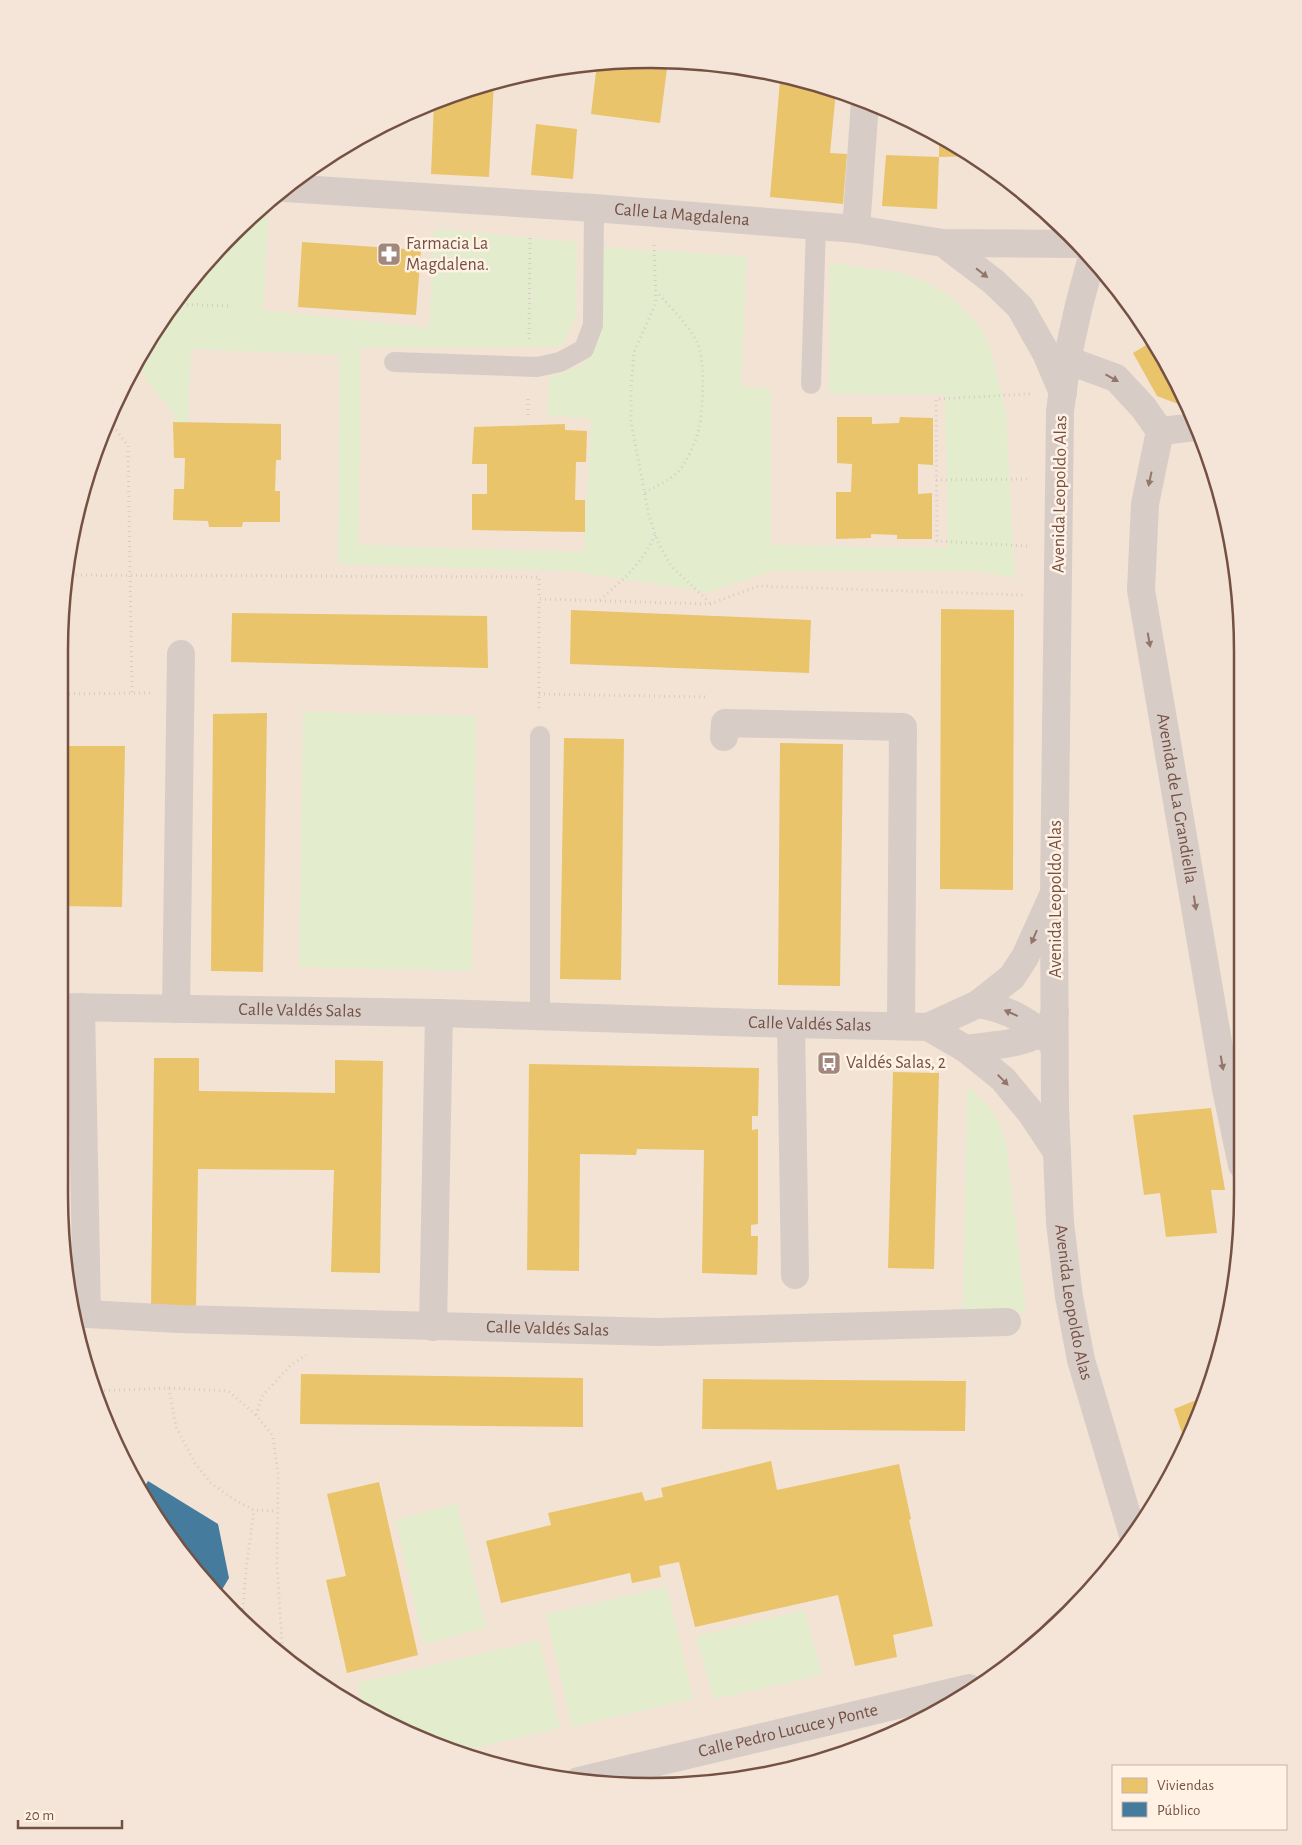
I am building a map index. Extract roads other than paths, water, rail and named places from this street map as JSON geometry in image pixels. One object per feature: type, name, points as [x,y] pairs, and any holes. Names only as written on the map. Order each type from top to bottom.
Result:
[{"type":"street","points":[[856,229],[865,108]]},
{"type":"street","name":"Calle La Magdalena","points":[[295,189],[594,208],[856,229],[944,243],[1070,244]]},
{"type":"street","points":[[944,243],[994,282],[1020,307],[1046,354],[1063,393]]},
{"type":"street","name":"Avenida Leopoldo Alas","points":[[1090,266],[1067,360],[1060,411],[1054,893],[1050,1030],[1060,1223],[1069,1297],[1081,1360],[1130,1526]]},
{"type":"street","points":[[1067,360],[1116,378],[1143,407],[1160,431],[1190,428]]},
{"type":"street","name":"Avenida de La Grandiella","points":[[1160,431],[1145,504],[1140,590],[1234,1127]]},
{"type":"street","points":[[176,1008],[181,654]]},
{"type":"street","points":[[724,737],[725,723],[903,726],[901,1026]]},
{"type":"street","name":"Calle Valdés Salas","points":[[1008,1322],[658,1332],[188,1320],[88,1314],[70,1007],[439,1013],[928,1027],[978,1004],[1012,977],[1025,957],[1054,893]]},
{"type":"street","points":[[978,1004],[996,1007],[1050,1030]]},
{"type":"street","points":[[434,1327],[439,1013]]},
{"type":"street","points":[[791,1024],[795,1275]]},
{"type":"street","name":"Calle Valdés Salas","points":[[928,1027],[966,1049],[1003,1079],[1031,1113],[1057,1152]]},
{"type":"street","points":[[966,1049],[1014,1042],[1050,1030]]},
{"type":"street","name":"Calle Pedro Lucuce y Ponte","points":[[619,1776],[955,1692]]},
{"type":"lane","points":[[394,362],[537,367],[560,362],[584,348],[593,326],[594,208]]},
{"type":"lane","points":[[810,384],[816,226]]},
{"type":"lane","points":[[540,736],[540,1016]]},
{"type":"place","name":"Farmacia La Magdalena.","points":[[389,254]]},
{"type":"place","name":"Valdés Salas, 2","points":[[829,1063]]}]
